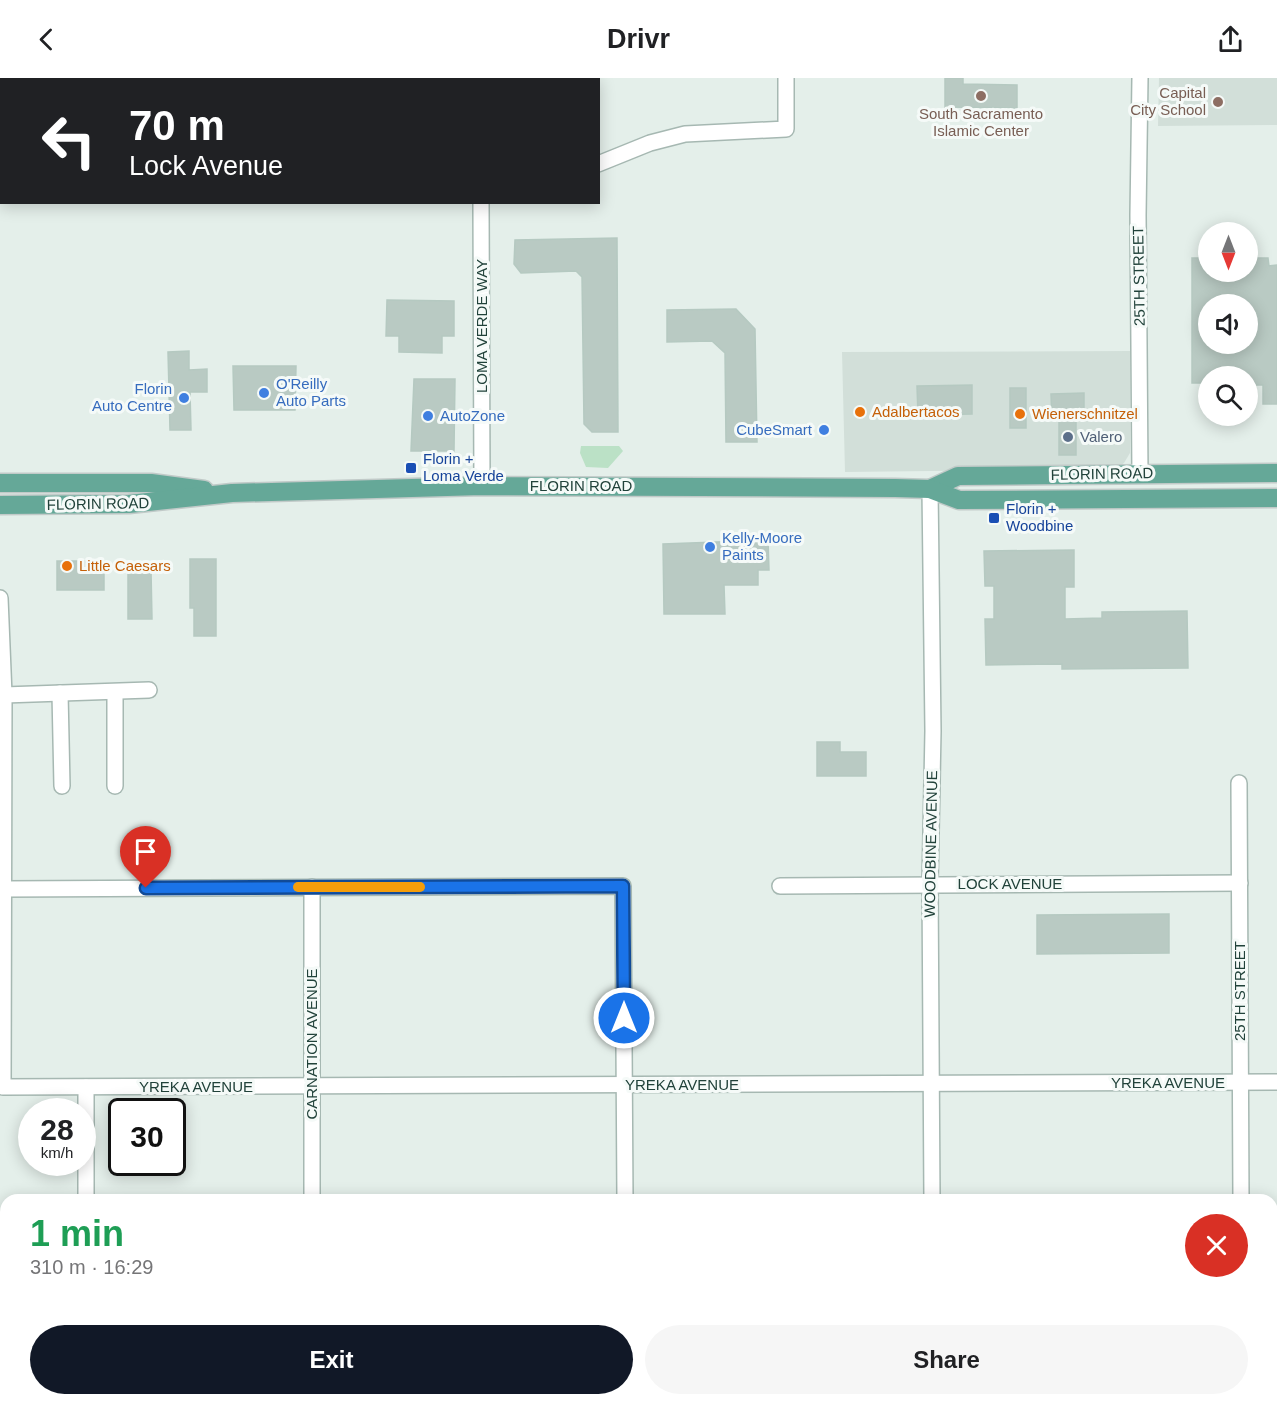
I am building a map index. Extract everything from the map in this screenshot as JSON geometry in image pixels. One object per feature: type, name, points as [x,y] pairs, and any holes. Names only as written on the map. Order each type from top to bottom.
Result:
[{"type":"main road","name":"FLORIN ROAD","points":[[930,489],[958,476],[1277,473]]},
{"type":"main road","points":[[1091,499],[1140,474]]},
{"type":"main road","points":[[1144,499],[1203,474]]},
{"type":"main road","name":"FLORIN ROAD","points":[[0,483],[151,483],[232,494]]},
{"type":"main road","name":"FLORIN ROAD","points":[[0,506],[151,504],[232,494],[482,486],[762,485],[930,489],[959,500],[1277,498]]},
{"type":"street","points":[[600,163],[650,143],[685,134],[786,129],[786,78]]},
{"type":"street","name":"25TH STREET","points":[[1140,78],[1138,215],[1140,474]]},
{"type":"street","name":"LOMA VERDE WAY","points":[[481,204],[482,486]]},
{"type":"street","name":"WOODBINE AVENUE","points":[[930,489],[933,731],[930,884],[932,1194]]},
{"type":"street","points":[[0,598],[4,695],[4,889],[623,886],[625,1194]]},
{"type":"street","points":[[4,695],[149,690]]},
{"type":"street","points":[[115,692],[115,786]]},
{"type":"street","points":[[60,693],[62,786]]},
{"type":"street","name":"25TH STREET","points":[[1239,783],[1241,1194]]},
{"type":"street","name":"LOCK AVENUE","points":[[780,886],[1240,883]]},
{"type":"street","name":"CARNATION AVENUE","points":[[312,887],[312,1194]]},
{"type":"street","name":"YREKA AVENUE","points":[[4,889],[3,1087],[1277,1082]]},
{"type":"street","points":[[86,1087],[86,1194]]},
{"type":"shaded area","name":"Capital City School","points":[[1159,78],[1277,78],[1277,125],[1158,126]]},
{"type":"shaded area","points":[[1130,351],[1130,453],[1124,463],[1115,469],[845,472],[842,352]]},
{"type":"green space","points":[[581,446],[619,446],[623,451],[608,468],[586,467],[580,453]]},
{"type":"building","name":"South Sacramento Islamic Center","points":[[945,78],[963,78],[963,84],[1017,85],[1017,108],[945,107]]},
{"type":"building","points":[[617,238],[618,432],[592,432],[584,424],[582,277],[576,271],[521,273],[514,264],[515,240]]},
{"type":"building","points":[[1192,258],[1198,258],[1198,282],[1258,282],[1258,258],[1268,258],[1269,266],[1277,265],[1277,404],[1263,404],[1263,385],[1258,385],[1258,366],[1198,366],[1198,383],[1192,383]]},
{"type":"building","points":[[387,300],[454,301],[454,336],[442,336],[442,353],[399,352],[399,336],[386,336]]},
{"type":"building","points":[[736,309],[755,329],[757,442],[726,442],[725,353],[712,341],[667,342],[667,310]]},
{"type":"building","points":[[189,351],[189,370],[207,369],[207,392],[190,392],[191,430],[170,430],[168,352]]},
{"type":"building","points":[[233,366],[296,366],[295,410],[234,410]]},
{"type":"building","points":[[414,379],[455,379],[454,451],[411,451]]},
{"type":"building","points":[[972,385],[972,414],[918,415],[917,386]]},
{"type":"building","points":[[1010,388],[1026,388],[1026,428],[1010,428]]},
{"type":"building","points":[[1084,393],[1084,420],[1076,420],[1076,455],[1059,455],[1059,420],[1052,421],[1051,394]]},
{"type":"building","points":[[768,540],[769,570],[758,570],[758,585],[724,585],[725,614],[664,614],[663,544]]},
{"type":"building","points":[[1074,550],[1074,587],[1065,587],[1065,619],[1102,618],[1102,612],[1187,611],[1188,668],[1062,669],[1062,664],[986,665],[985,619],[994,619],[994,586],[985,586],[984,551]]},
{"type":"building","points":[[190,559],[216,559],[216,636],[194,636],[194,608],[190,608]]},
{"type":"building","points":[[57,561],[104,561],[104,590],[57,590]]},
{"type":"building","points":[[128,570],[151,570],[152,619],[128,619]]},
{"type":"building","points":[[817,742],[840,742],[840,752],[866,752],[866,776],[817,776]]},
{"type":"building","points":[[1169,914],[1169,953],[1037,954],[1037,915]]},
{"type":"slow traffic","points":[[298,887],[420,887]]},
{"type":"place","name":"South Sacramento Islamic Center","points":[[981,96]]},
{"type":"place","name":"Capital City School","points":[[1218,102]]},
{"type":"place","name":"O'Reilly Auto Parts","points":[[264,393]]},
{"type":"place","name":"Florin Auto Centre","points":[[184,398]]},
{"type":"place","name":"Adalbertacos","points":[[860,412]]},
{"type":"place","name":"Wienerschnitzel","points":[[1020,414]]},
{"type":"place","name":"AutoZone","points":[[428,416]]},
{"type":"place","name":"CubeSmart","points":[[824,430]]},
{"type":"place","name":"Valero","points":[[1068,437]]},
{"type":"place","name":"Florin + Loma Verde","points":[[411,468]]},
{"type":"place","name":"Florin + Woodbine","points":[[994,518]]},
{"type":"place","name":"Kelly-Moore Paints","points":[[710,547]]},
{"type":"place","name":"Little Caesars","points":[[67,566]]},
{"type":"route","points":[[146,888],[623,886],[624,1018]]}]
